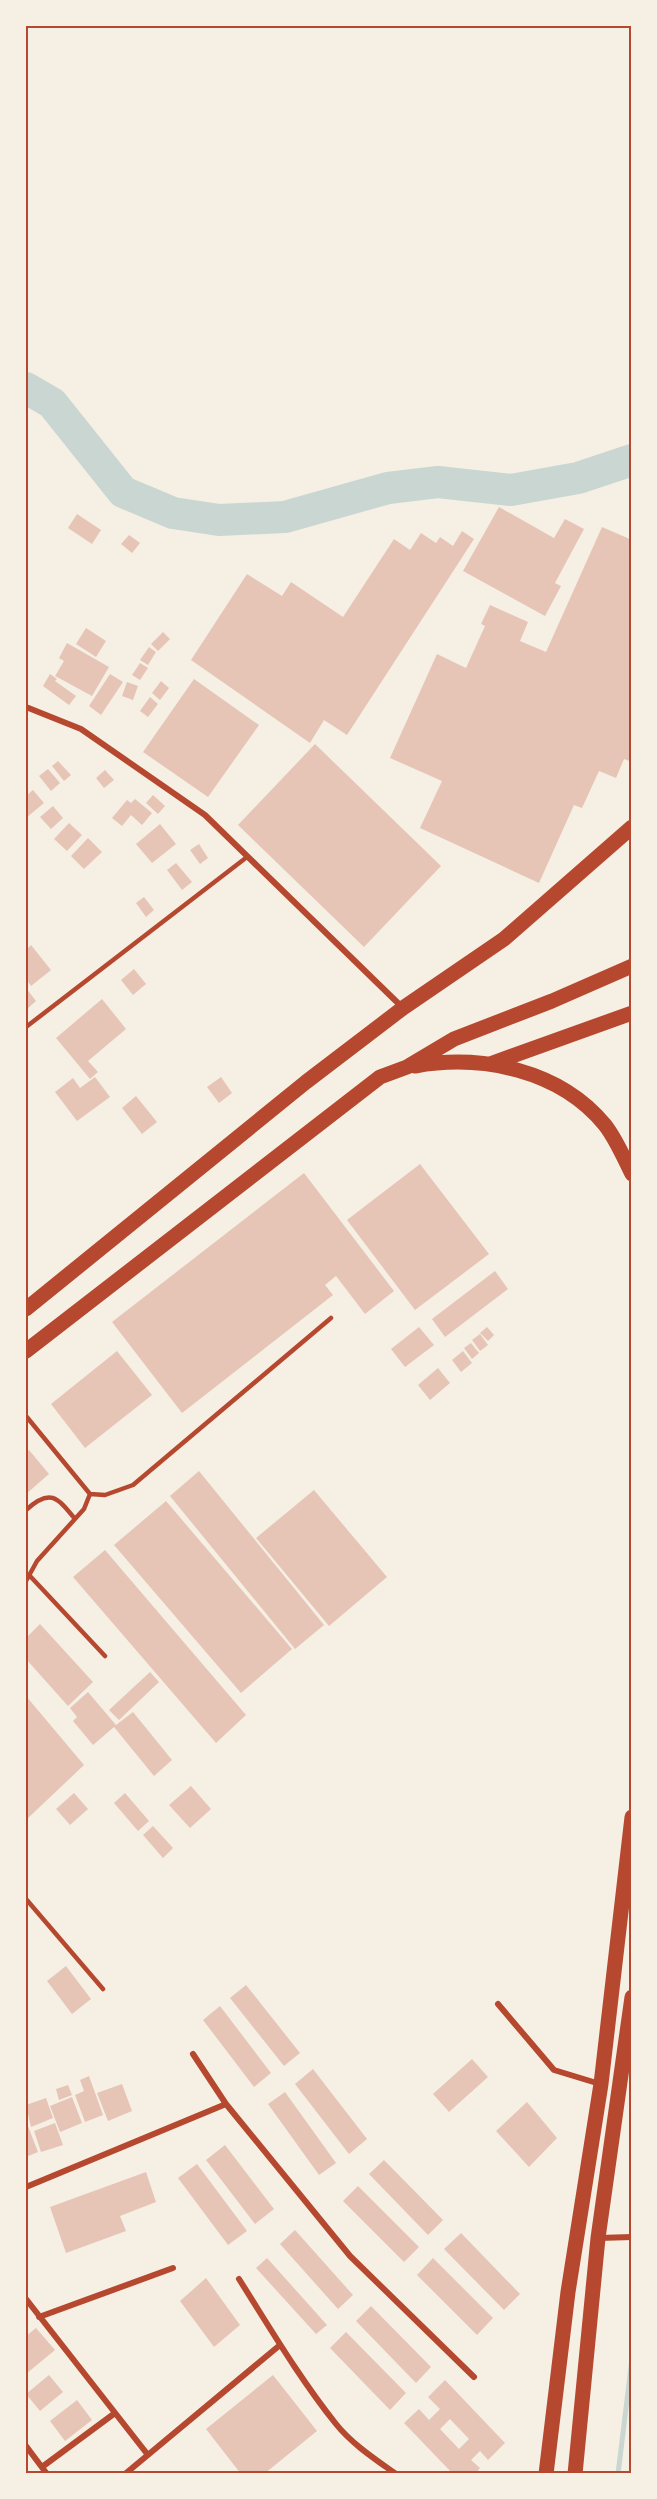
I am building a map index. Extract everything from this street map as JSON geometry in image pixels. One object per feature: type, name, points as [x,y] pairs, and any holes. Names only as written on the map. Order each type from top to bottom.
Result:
[{"type":"highway","points":[[26,1309],[306,1082],[403,1008],[504,939],[632,827]]},
{"type":"highway","points":[[574,877],[632,842]]},
{"type":"highway","points":[[26,1351],[380,1077],[407,1067],[454,1039],[552,1001],[632,966]]},
{"type":"highway","points":[[489,1064],[632,1013]]},
{"type":"highway","points":[[407,1067],[439,1062],[489,1064],[525,1072],[573,1097],[605,1125],[632,1174]]},
{"type":"highway","points":[[546,2474],[568,2292],[601,2084],[632,1817]]},
{"type":"highway","points":[[574,2474],[598,2238],[632,1997]]},
{"type":"street","points":[[26,707],[81,729],[204,816],[403,1008]]},
{"type":"street","points":[[498,2004],[554,2070],[601,2084]]},
{"type":"street","points":[[194,2054],[226,2104],[350,2256],[474,2377]]},
{"type":"street","points":[[26,2187],[226,2104]]},
{"type":"street","points":[[598,2238],[632,2237]]},
{"type":"street","points":[[39,2317],[173,2268]]},
{"type":"street","points":[[239,2279],[280,2345],[337,2425],[364,2451],[396,2474]]},
{"type":"street","points":[[26,2299],[148,2455]]},
{"type":"street","points":[[125,2474],[280,2345]]},
{"type":"street","points":[[42,2468],[115,2413]]},
{"type":"street","points":[[26,2446],[47,2474]]},
{"type":"lane","points":[[26,1027],[247,857]]},
{"type":"lane","points":[[90,1494],[105,1494],[133,1485],[330,1318]]},
{"type":"lane","points":[[26,1416],[90,1494]]},
{"type":"lane","points":[[26,1581],[37,1561],[84,1509],[90,1494]]},
{"type":"lane","points":[[26,1510],[42,1497],[58,1498],[75,1519]]},
{"type":"lane","points":[[30,1576],[105,1656]]},
{"type":"lane","points":[[26,1899],[103,1989]]},
{"type":"building","points":[[499,507],[554,538],[565,519],[584,529],[555,583],[561,586],[545,616],[463,571]]},
{"type":"building","points":[[77,514],[101,530],[92,544],[68,528]]},
{"type":"building","points":[[602,527],[632,540],[632,762],[624,759],[616,778],[599,771],[582,808],[574,805],[539,883],[420,828],[442,781],[390,758],[437,654],[466,668],[485,626],[481,624],[490,605],[528,622],[520,641],[546,652]]},
{"type":"building","points":[[462,531],[474,539],[347,735],[324,720],[310,743],[191,660],[247,574],[282,596],[291,582],[343,617],[394,539],[410,550],[421,533],[436,543],[440,537],[453,546]]},
{"type":"building","points":[[129,535],[140,543],[132,553],[121,544]]},
{"type":"building","points":[[86,628],[106,641],[96,657],[76,644]]},
{"type":"building","points":[[163,632],[170,639],[158,651],[151,644]]},
{"type":"building","points":[[67,643],[109,667],[92,696],[55,676],[64,661],[59,658]]},
{"type":"building","points":[[149,647],[156,652],[148,665],[140,660]]},
{"type":"building","points":[[140,663],[148,668],[140,680],[132,675]]},
{"type":"building","points":[[50,674],[57,679],[55,681],[76,696],[69,705],[43,686]]},
{"type":"building","points":[[110,674],[123,682],[101,715],[89,706]]},
{"type":"building","points":[[194,679],[259,725],[208,797],[143,752]]},
{"type":"building","points":[[161,681],[169,688],[160,700],[152,693]]},
{"type":"building","points":[[127,682],[138,686],[133,700],[122,696]]},
{"type":"building","points":[[150,697],[158,704],[148,717],[140,711]]},
{"type":"building","points":[[315,744],[441,866],[364,947],[238,825]]},
{"type":"building","points":[[58,761],[71,775],[64,781],[52,766]]},
{"type":"building","points":[[48,769],[60,783],[51,791],[39,776]]},
{"type":"building","points":[[105,770],[114,780],[104,788],[96,778]]},
{"type":"building","points":[[33,790],[44,803],[26,818],[26,796]]},
{"type":"building","points":[[153,795],[165,806],[158,814],[146,803]]},
{"type":"building","points":[[135,799],[152,813],[142,825],[131,815],[122,826],[112,818],[127,800],[131,803]]},
{"type":"building","points":[[53,806],[63,818],[51,829],[40,817]]},
{"type":"building","points":[[69,823],[82,835],[67,851],[54,839]]},
{"type":"building","points":[[160,824],[176,844],[152,863],[136,844]]},
{"type":"building","points":[[88,838],[102,852],[84,869],[71,856]]},
{"type":"building","points":[[199,844],[208,858],[200,864],[190,850]]},
{"type":"building","points":[[176,863],[192,882],[182,890],[167,870]]},
{"type":"building","points":[[144,897],[154,910],[146,917],[136,903]]},
{"type":"building","points":[[31,945],[51,970],[31,986],[26,979],[26,950]]},
{"type":"building","points":[[134,969],[146,984],[133,995],[121,980]]},
{"type":"building","points":[[26,988],[36,1001],[26,1010]]},
{"type":"building","points":[[102,999],[126,1029],[88,1061],[98,1072],[90,1079],[56,1038]]},
{"type":"building","points":[[95,1077],[110,1097],[77,1121],[55,1092],[73,1078],[80,1088]]},
{"type":"building","points":[[221,1077],[232,1093],[219,1103],[207,1087]]},
{"type":"building","points":[[136,1096],[157,1122],[142,1134],[122,1108]]},
{"type":"building","points":[[420,1164],[489,1254],[415,1310],[347,1220]]},
{"type":"building","points":[[304,1173],[394,1291],[365,1314],[336,1276],[325,1285],[333,1295],[182,1413],[112,1322]]},
{"type":"building","points":[[495,1271],[508,1289],[445,1337],[432,1319]]},
{"type":"building","points":[[419,1327],[434,1345],[405,1367],[391,1349]]},
{"type":"building","points":[[487,1327],[494,1335],[488,1341],[480,1333]]},
{"type":"building","points":[[480,1334],[488,1345],[480,1351],[472,1340]]},
{"type":"building","points":[[471,1343],[479,1353],[472,1359],[464,1348]]},
{"type":"building","points":[[117,1351],[152,1395],[85,1448],[51,1404]]},
{"type":"building","points":[[463,1351],[472,1363],[461,1372],[452,1360]]},
{"type":"building","points":[[438,1368],[450,1383],[430,1400],[418,1385]]},
{"type":"building","points":[[29,1450],[49,1474],[26,1494],[26,1452]]},
{"type":"building","points":[[199,1471],[324,1625],[295,1649],[170,1496]]},
{"type":"building","points":[[314,1490],[387,1577],[329,1626],[256,1538]]},
{"type":"building","points":[[166,1501],[292,1649],[241,1693],[114,1545]]},
{"type":"building","points":[[105,1550],[246,1715],[216,1743],[73,1577]]},
{"type":"building","points":[[40,1624],[93,1682],[68,1706],[26,1659],[26,1638]]},
{"type":"building","points":[[150,1672],[159,1682],[119,1720],[109,1710]]},
{"type":"building","points":[[88,1692],[116,1725],[133,1712],[172,1760],[154,1776],[114,1727],[93,1745],[73,1721],[77,1717],[70,1708]]},
{"type":"building","points":[[26,1696],[84,1765],[26,1820]]},
{"type":"building","points":[[191,1786],[211,1809],[190,1828],[169,1805]]},
{"type":"building","points":[[74,1793],[88,1809],[70,1825],[56,1809]]},
{"type":"building","points":[[125,1793],[149,1821],[138,1831],[114,1803]]},
{"type":"building","points":[[153,1826],[173,1848],[163,1858],[143,1835]]},
{"type":"building","points":[[66,1966],[91,1999],[72,2014],[47,1981]]},
{"type":"building","points":[[246,1985],[300,2053],[284,2066],[230,1998]]},
{"type":"building","points":[[220,2006],[271,2073],[254,2087],[203,2020]]},
{"type":"building","points":[[472,2059],[488,2077],[449,2112],[433,2094]]},
{"type":"building","points":[[313,2069],[367,2139],[349,2154],[295,2084]]},
{"type":"building","points":[[89,2076],[103,2115],[85,2122],[75,2095],[84,2091],[80,2080]]},
{"type":"building","points":[[122,2084],[132,2111],[108,2121],[97,2093]]},
{"type":"building","points":[[68,2085],[72,2095],[59,2100],[56,2089]]},
{"type":"building","points":[[285,2092],[336,2163],[319,2175],[268,2104]]},
{"type":"building","points":[[72,2097],[82,2123],[60,2132],[50,2106]]},
{"type":"building","points":[[46,2098],[53,2118],[31,2127],[26,2105]]},
{"type":"building","points":[[527,2102],[557,2138],[529,2167],[496,2131]]},
{"type":"building","points":[[26,2121],[38,2152],[26,2157]]},
{"type":"building","points":[[55,2123],[63,2145],[41,2152],[34,2131]]},
{"type":"building","points":[[225,2145],[274,2209],[255,2224],[206,2160]]},
{"type":"building","points":[[384,2160],[443,2220],[428,2235],[369,2174]]},
{"type":"building","points":[[197,2164],[247,2231],[228,2245],[178,2178]]},
{"type":"building","points":[[146,2172],[156,2202],[120,2216],[126,2231],[66,2253],[50,2207]]},
{"type":"building","points":[[358,2186],[419,2247],[404,2262],[343,2201]]},
{"type":"building","points":[[295,2230],[353,2295],[338,2309],[280,2244]]},
{"type":"building","points":[[461,2233],[520,2294],[504,2310],[444,2249]]},
{"type":"building","points":[[267,2258],[327,2325],[316,2334],[256,2268]]},
{"type":"building","points":[[433,2258],[493,2318],[477,2335],[417,2275]]},
{"type":"building","points":[[206,2278],[240,2325],[214,2347],[180,2301]]},
{"type":"building","points":[[371,2306],[431,2367],[416,2383],[356,2321]]},
{"type":"building","points":[[36,2328],[55,2350],[26,2374],[26,2336]]},
{"type":"building","points":[[346,2332],[406,2393],[390,2410],[330,2348]]},
{"type":"building","points":[[49,2375],[63,2392],[40,2411],[26,2394]]},
{"type":"building","points":[[273,2375],[317,2431],[264,2474],[241,2474],[206,2429]]},
{"type":"building","points":[[445,2380],[505,2443],[488,2460],[480,2451],[471,2460],[480,2468],[475,2474],[453,2474],[404,2423],[419,2409],[429,2420],[440,2409],[428,2397]],"holes":[[[450,2419],[469,2439],[459,2449],[440,2429]]]},
{"type":"building","points":[[77,2400],[92,2420],[65,2441],[50,2421]]},
{"type":"waterway","points":[[26,388],[52,403],[123,492],[173,513],[219,520],[285,517],[388,488],[438,482],[511,490],[578,478],[632,460]]},
{"type":"waterway","points":[[618,2474],[632,2359]]}]
